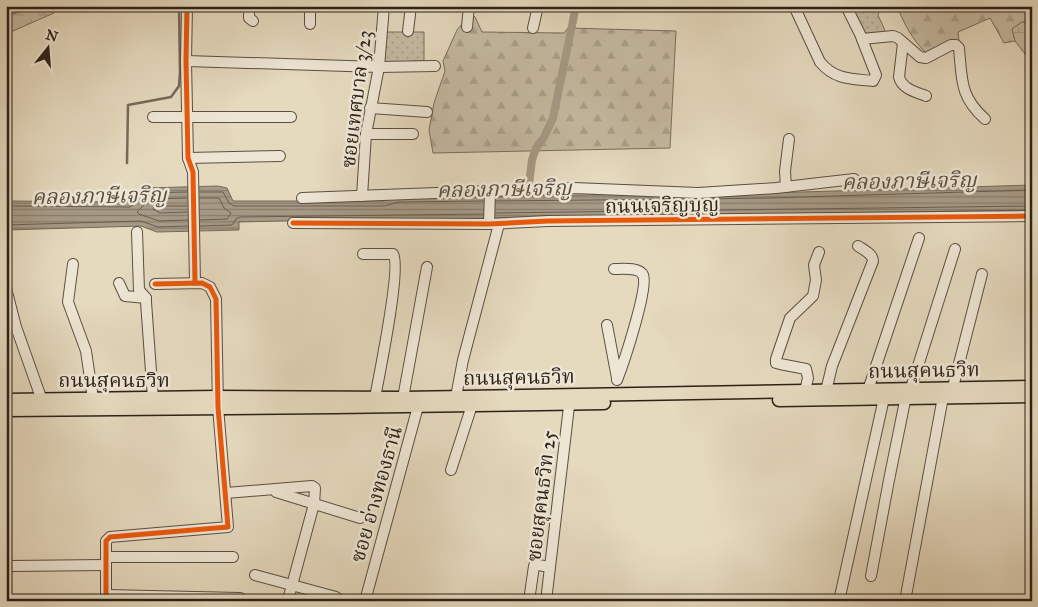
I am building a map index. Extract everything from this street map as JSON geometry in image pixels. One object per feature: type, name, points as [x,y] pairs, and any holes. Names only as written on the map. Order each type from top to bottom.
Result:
[{"type":"main road","name":"ถนนสุคนธวิท","points":[[455,401],[472,405],[617,394],[908,391],[953,387],[1032,387]]},
{"type":"main road","name":"ถนนสุคนธวิท","points":[[6,400],[43,404],[884,398],[908,391],[943,397],[1032,396]]},
{"type":"main road","name":"ถนนสุคนธวิท","points":[[375,402],[403,398],[420,402]]},
{"type":"main road","name":"ถนนสุคนธวิท","points":[[6,410],[93,399],[218,402]]},
{"type":"street","points":[[6,11],[18,6]]},
{"type":"street","points":[[187,6],[188,158],[193,172],[194,283]]},
{"type":"street","points":[[249,6],[249,18],[253,22]]},
{"type":"street","points":[[310,6],[310,24]]},
{"type":"street","name":"ซอยเทศบาล 3/23","points":[[362,196],[366,134],[379,67],[384,6]]},
{"type":"street","points":[[408,31],[411,6]]},
{"type":"street","points":[[467,28],[469,6]]},
{"type":"street","points":[[533,28],[538,6]]},
{"type":"street","points":[[794,6],[820,62],[834,75],[871,81],[875,79],[876,75],[862,39],[846,6]]},
{"type":"street","points":[[862,39],[893,36],[923,58],[951,45],[956,45],[959,48],[962,82],[967,98],[974,110],[985,119]]},
{"type":"street","points":[[903,43],[900,81],[906,87],[926,96]]},
{"type":"street","points":[[186,61],[379,67],[435,66]]},
{"type":"street","points":[[370,108],[427,112]]},
{"type":"street","points":[[152,117],[291,117]]},
{"type":"street","points":[[366,134],[413,134]]},
{"type":"street","points":[[786,187],[785,170],[789,139]]},
{"type":"street","points":[[188,158],[280,156]]},
{"type":"street","points":[[302,198],[595,188],[698,193],[786,187],[854,179]]},
{"type":"street","points":[[455,401],[492,223],[490,193]]},
{"type":"street","name":"ถนนเจริญบุญ","points":[[293,223],[492,223],[1032,216]]},
{"type":"street","points":[[136,232],[139,290],[146,298],[153,399]]},
{"type":"street","points":[[868,390],[919,238]]},
{"type":"street","points":[[826,391],[832,366],[873,261],[873,257],[858,246]]},
{"type":"street","points":[[872,576],[889,480],[908,391],[955,249]]},
{"type":"street","points":[[805,391],[808,378],[806,368],[776,363],[776,359],[790,318],[813,296],[816,280],[814,265],[819,252]]},
{"type":"street","points":[[363,254],[393,254],[395,258],[393,288],[375,402]]},
{"type":"street","points":[[73,264],[68,302],[86,351],[93,399]]},
{"type":"street","points":[[403,398],[427,267]]},
{"type":"street","points":[[614,269],[636,270],[642,273],[644,277],[644,287],[638,311],[617,380]]},
{"type":"street","points":[[953,387],[982,274]]},
{"type":"street","points":[[119,283],[125,296],[146,298]]},
{"type":"street","points":[[155,284],[194,283],[207,285],[216,299],[218,402],[228,527],[110,537],[106,541],[106,598],[240,598]]},
{"type":"street","points":[[6,288],[11,327],[43,404]]},
{"type":"street","points":[[607,325],[612,344],[617,394]]},
{"type":"street","points":[[905,601],[943,397]]},
{"type":"street","points":[[839,601],[884,398]]},
{"type":"street","name":"ซอยสุคนธวิท 25","points":[[546,601],[570,399]]},
{"type":"street","name":"ซอย อ่างทองธานี","points":[[365,601],[420,402]]},
{"type":"street","points":[[451,470],[472,405]]},
{"type":"street","points":[[226,493],[314,486],[314,504],[288,600]]},
{"type":"street","points":[[270,490],[360,518]]},
{"type":"street","points":[[10,566],[233,556]]},
{"type":"street","points":[[529,601],[534,566],[550,567]]},
{"type":"street","points":[[255,574],[336,597]]},
{"type":"green space","points":[[29,6],[52,6],[54,13],[6,34],[6,16]]},
{"type":"green space","points":[[842,6],[881,6],[878,15],[886,33],[859,41]]},
{"type":"green space","points":[[897,6],[1032,6],[1032,24],[1022,22],[1012,29],[1015,41],[1004,43],[990,18],[958,32],[959,41],[926,53],[909,31]]},
{"type":"green space","points":[[464,9],[475,17],[482,32],[564,33],[568,28],[676,31],[670,148],[433,153],[429,130],[434,103],[445,71],[443,61],[457,30],[462,24]]},
{"type":"green space","points":[[1022,22],[1032,24],[1032,63],[1015,41],[1012,29]]},
{"type":"green space","points":[[385,32],[424,32],[424,61],[384,62]]},
{"type":"water","points":[[1032,185],[1032,210],[239,222],[239,230],[157,232],[141,226],[6,230],[6,201],[130,202],[145,188],[218,186],[227,188],[233,201],[384,201],[398,197],[768,193]]},
{"type":"waterway","points":[[127,163],[128,105],[171,97],[179,86],[179,6]]},
{"type":"waterway","name":"คลองภาษีเจริญ","points":[[529,184],[532,160],[536,148],[544,137],[553,118],[576,6]]},
{"type":"cycle path","points":[[187,6],[188,158],[193,172],[195,283]]},
{"type":"cycle path","points":[[293,223],[489,224],[548,221],[1032,216]]},
{"type":"cycle path","points":[[106,601],[106,541],[110,537],[228,527],[218,407],[216,299],[210,287],[202,283],[155,284]]}]
